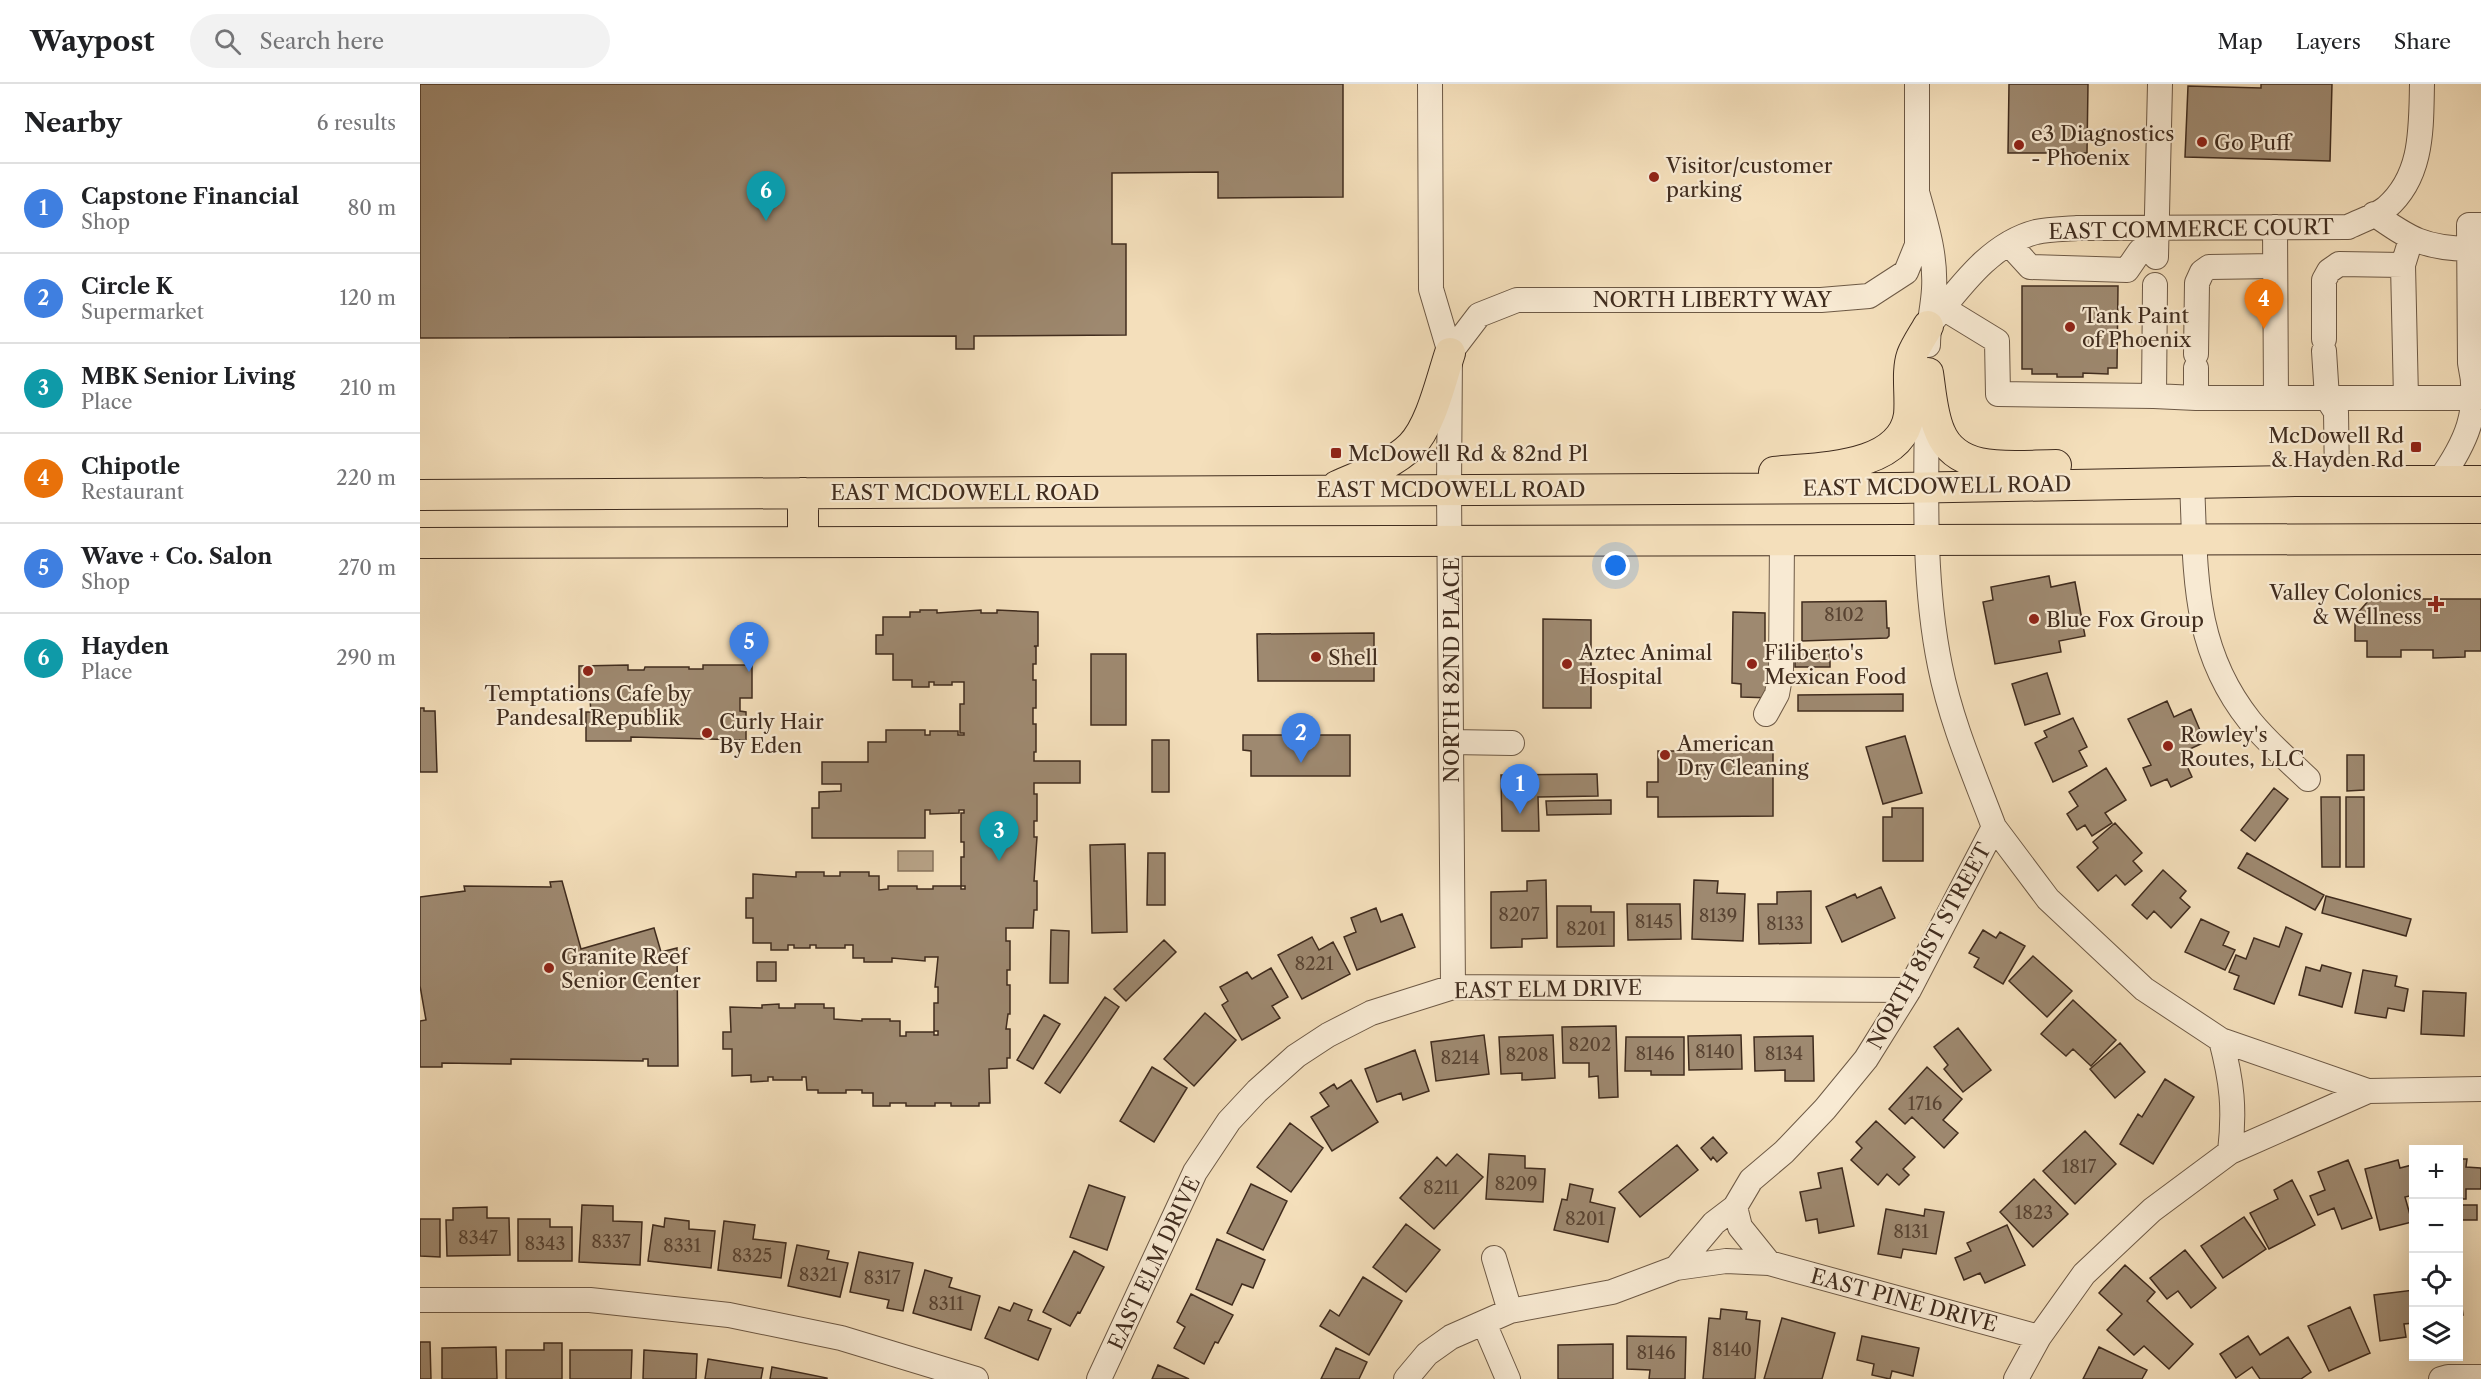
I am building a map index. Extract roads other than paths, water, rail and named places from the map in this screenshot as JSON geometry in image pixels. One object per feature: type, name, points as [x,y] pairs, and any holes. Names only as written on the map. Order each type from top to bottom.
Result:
[{"type":"main road","points":[[1636,488],[1863,461],[1885,452],[1899,437],[1909,417],[1911,356],[1936,317]]},
{"type":"main road","points":[[1329,490],[1400,455],[1412,445],[1426,421],[1450,353]]},
{"type":"main road","points":[[1928,373],[1940,433],[1950,449],[1962,458],[1990,464],[2079,465],[2114,483]]},
{"type":"main road","name":"EAST MCDOWELL ROAD","points":[[420,495],[1927,487],[2192,482],[2481,481]]},
{"type":"main road","points":[[803,493],[803,542]]},
{"type":"main road","points":[[420,543],[2481,539]]},
{"type":"street","name":"NORTH 82ND PLACE","points":[[1430,84],[1431,289],[1450,353],[1449,489],[1454,987]]},
{"type":"street","name":"NORTH LIBERTY WAY","points":[[1450,353],[1479,315],[1517,300],[1821,300],[1869,296],[1906,272],[1917,246],[1917,84]]},
{"type":"street","points":[[2008,244],[2030,267],[2127,270],[2140,251],[2156,244],[2160,84]]},
{"type":"street","name":"EAST COMMERCE COURT","points":[[1936,317],[1998,249],[2036,232],[2077,228],[2156,244],[2275,227],[2348,227],[2385,209],[2407,182],[2419,152],[2422,84]]},
{"type":"street","name":"NORTH LIBERTY WAY","points":[[1917,192],[1932,245],[1936,317],[1928,373]]},
{"type":"street","points":[[2374,214],[2411,239],[2445,248],[2469,249]]},
{"type":"street","points":[[2439,481],[2468,440],[2479,401],[2469,363],[2469,225],[2481,225]]},
{"type":"street","points":[[2275,227],[2276,399]]},
{"type":"street","points":[[2406,398],[2403,265],[2411,239]]},
{"type":"street","points":[[2337,481],[2336,412],[2327,399],[2324,280],[2329,271],[2339,264],[2403,265]]},
{"type":"street","points":[[2196,399],[2197,283],[2202,272],[2209,267],[2275,266]]},
{"type":"street","points":[[2154,396],[2156,285]]},
{"type":"street","points":[[1936,317],[1997,341],[1998,394],[2154,396],[2196,399],[2406,398],[2479,401]]},
{"type":"street","name":"NORTH 81ST STREET","points":[[1676,1268],[1714,1223],[1735,1207],[1751,1180],[1784,1152],[1825,1109],[1866,1059],[1909,990],[1994,827],[1958,732],[1940,668],[1931,614],[1927,487],[1928,373]]},
{"type":"street","points":[[2192,482],[2196,584],[2208,644],[2233,696],[2250,720],[2308,778]]},
{"type":"street","points":[[1766,714],[1777,693],[1781,672],[1782,539]]},
{"type":"street","points":[[1451,742],[1512,743]]},
{"type":"street","points":[[1994,827],[2048,899],[2144,988],[2221,1040],[2368,1091],[2481,1089]]},
{"type":"street","name":"EAST ELM DRIVE","points":[[1100,1379],[1195,1172],[1236,1113],[1257,1090],[1296,1056],[1328,1035],[1371,1013],[1454,987],[1909,990]]},
{"type":"street","points":[[2221,1040],[2231,1081],[2234,1120],[2230,1152]]},
{"type":"street","points":[[2016,1379],[2039,1337],[2084,1274],[2152,1210],[2230,1152],[2368,1091]]},
{"type":"street","points":[[1735,1207],[1740,1227],[1769,1263]]},
{"type":"street","points":[[1494,1258],[1510,1311]]},
{"type":"street","name":"EAST PINE DRIVE","points":[[1406,1379],[1427,1354],[1451,1337],[1510,1311],[1612,1292],[1676,1268],[1726,1260],[1769,1263],[2039,1337]]},
{"type":"street","points":[[420,1300],[590,1300],[729,1315],[841,1338],[976,1379]]},
{"type":"street","points":[[1484,1323],[1508,1379]]},
{"type":"street","points":[[2440,1379],[2481,1377]]},
{"type":"place","name":"Go Puff","points":[[2202,142]]},
{"type":"place","name":"e3 Diagnostics - Phoenix","points":[[2019,145]]},
{"type":"place","name":"Visitor/customer parking","points":[[1654,177]]},
{"type":"place","name":"Hayden","points":[[766,221]]},
{"type":"place","name":"Tank Paint of Phoenix","points":[[2070,327]]},
{"type":"place","name":"Chipotle","points":[[2264,329]]},
{"type":"place","name":"McDowell Rd & Hayden Rd","points":[[2416,447]]},
{"type":"place","name":"McDowell Rd & 82nd Pl","points":[[1336,453]]},
{"type":"place","name":"Valley Colonics & Wellness","points":[[2436,604]]},
{"type":"place","name":"Blue Fox Group","points":[[2034,619]]},
{"type":"place","name":"Shell","points":[[1316,657]]},
{"type":"place","name":"Aztec Animal Hospital","points":[[1567,664]]},
{"type":"place","name":"Filiberto's Mexican Food","points":[[1752,664]]},
{"type":"place","name":"Temptations Cafe by Pandesal Republik","points":[[588,671]]},
{"type":"place","name":"Wave + Co. Salon","points":[[749,672]]},
{"type":"place","name":"Curly Hair By Eden","points":[[707,733]]},
{"type":"place","name":"Rowley's Routes, LLC","points":[[2168,746]]},
{"type":"place","name":"American Dry Cleaning","points":[[1665,755]]},
{"type":"place","name":"Circle K","points":[[1301,763]]},
{"type":"place","name":"Capstone Financial","points":[[1520,814]]},
{"type":"place","name":"MBK Senior Living","points":[[999,861]]},
{"type":"place","name":"Granite Reef Senior Center","points":[[549,968]]}]
